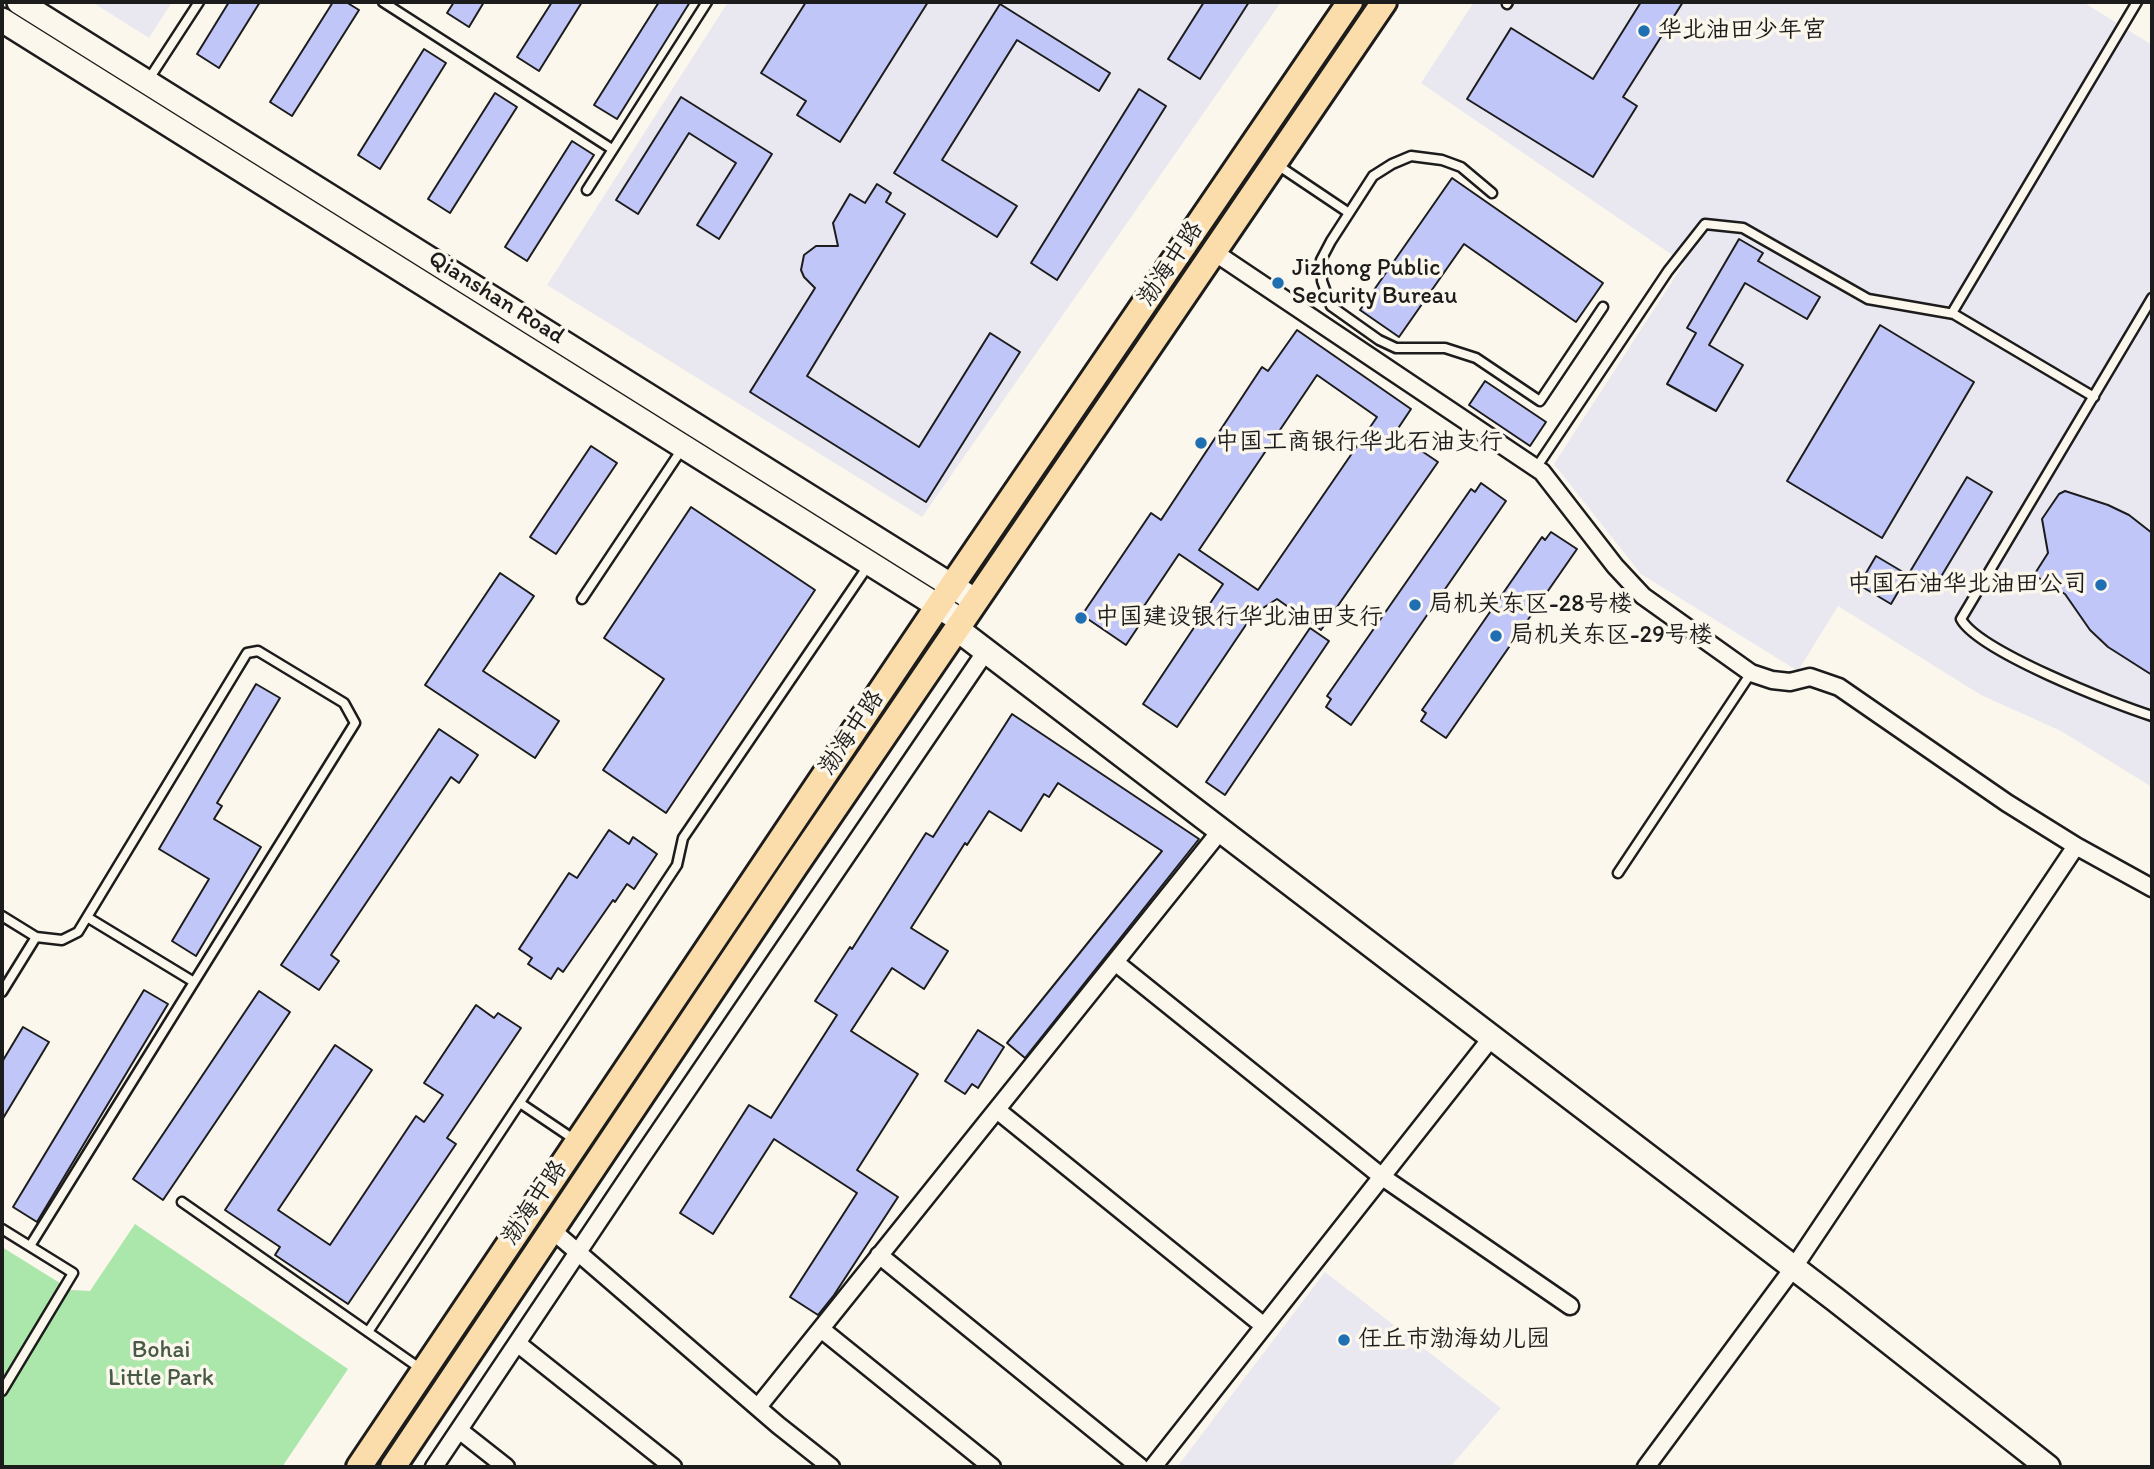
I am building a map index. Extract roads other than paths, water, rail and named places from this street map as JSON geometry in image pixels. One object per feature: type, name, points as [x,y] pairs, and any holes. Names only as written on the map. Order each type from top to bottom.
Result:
[{"type":"main road","name":"Qianshan Road","points":[[19,2],[976,601]]},
{"type":"main road","name":"渤海中路","points":[[359,1467],[938,606],[1350,2]]},
{"type":"main road","name":"渤海中路","points":[[393,1467],[976,601],[1384,2]]},
{"type":"main road","name":"Qianshan Road","points":[[2,20],[938,606],[986,651],[1794,1268],[2048,1467]]},
{"type":"street","points":[[1214,252],[1542,472],[1615,566],[1643,596],[1751,673],[1790,682],[1810,677],[1839,687],[2007,803],[2076,846],[2152,888]]},
{"type":"street","points":[[434,1467],[986,651]]},
{"type":"street","points":[[758,1407],[1221,831]]},
{"type":"street","points":[[1646,1467],[1794,1268],[2076,846]]},
{"type":"street","points":[[1115,962],[1381,1177],[1570,1306]]},
{"type":"street","points":[[1153,1467],[1492,1037]]},
{"type":"street","points":[[997,1110],[1264,1326]]},
{"type":"street","points":[[552,1230],[831,1467]]},
{"type":"street","points":[[879,1255],[1140,1467]]},
{"type":"street","points":[[821,1329],[992,1467]]},
{"type":"street","points":[[517,1343],[673,1467]]},
{"type":"street","points":[[459,1430],[506,1467]]},
{"type":"lane","points":[[147,82],[199,2]]},
{"type":"lane","points":[[383,2],[612,149]]},
{"type":"lane","points":[[587,190],[705,2]]},
{"type":"lane","points":[[1954,314],[1952,313],[2137,2]]},
{"type":"lane","points":[[1492,193],[1461,167],[1442,160],[1411,156],[1373,176],[1321,260],[1322,281],[1331,306],[1365,332],[1396,348],[1445,348],[1476,358],[1540,401],[1603,307]]},
{"type":"lane","points":[[1275,163],[1349,213]]},
{"type":"lane","points":[[1536,468],[1668,271],[1705,224],[1743,228],[1868,299],[1954,314],[2094,397]]},
{"type":"lane","points":[[2152,298],[1961,619],[1966,628],[2004,652],[2069,685],[2152,716]]},
{"type":"lane","points":[[582,599],[684,447]]},
{"type":"lane","points":[[368,1332],[677,865],[683,838],[869,563]]},
{"type":"lane","points":[[2,916],[36,937],[62,940],[78,932],[247,653],[258,651],[344,703],[355,723],[30,1246]]},
{"type":"lane","points":[[1618,873],[1751,673]]},
{"type":"lane","points":[[87,917],[194,982]]},
{"type":"lane","points":[[2,992],[36,937]]},
{"type":"lane","points":[[520,1103],[577,1141]]},
{"type":"lane","points":[[182,1202],[424,1370]]},
{"type":"lane","points":[[2,1229],[73,1273],[2,1391]]},
{"type":"place","name":"华北油田少年宫","points":[[1644,31]]},
{"type":"place","name":"Jizhong Public Security Bureau","points":[[1278,283]]},
{"type":"place","name":"中国工商银行华北石油支行","points":[[1201,443]]},
{"type":"place","name":"中国石油华北油田公司","points":[[2101,585]]},
{"type":"place","name":"局机关东区-28号楼","points":[[1415,605]]},
{"type":"place","name":"中国建设银行华北油田支行","points":[[1081,618]]},
{"type":"place","name":"局机关东区-29号楼","points":[[1496,636]]},
{"type":"place","name":"任丘市渤海幼儿园","points":[[1344,1340]]},
{"type":"park label","name":"Bohai Little Park","points":[[161,1365]]}]
